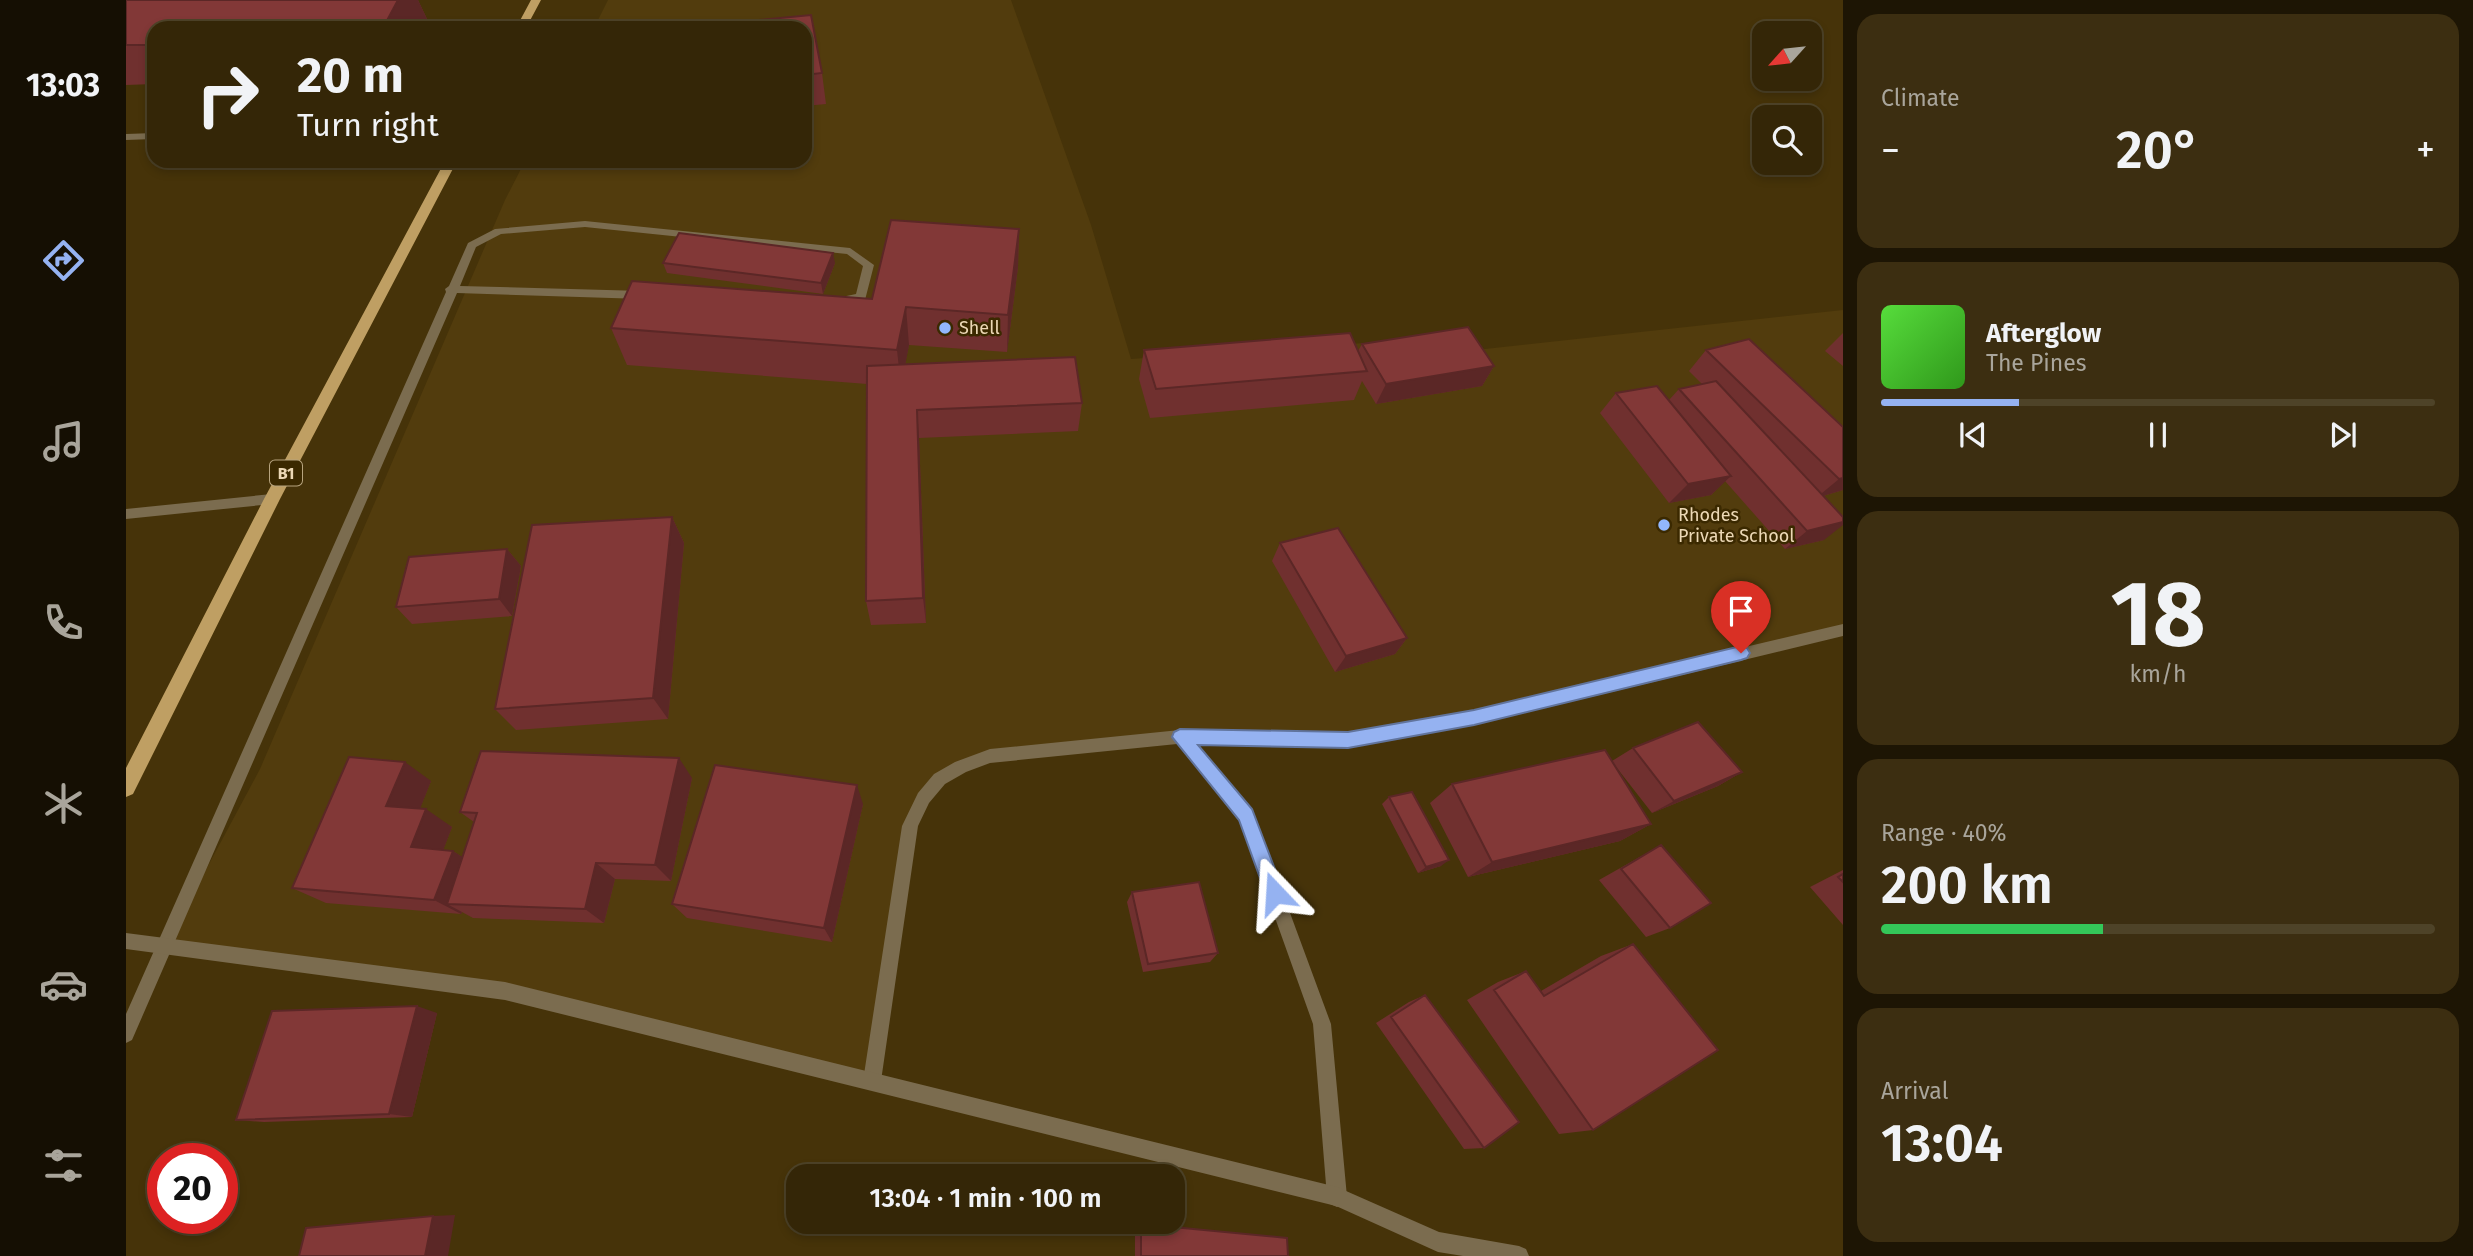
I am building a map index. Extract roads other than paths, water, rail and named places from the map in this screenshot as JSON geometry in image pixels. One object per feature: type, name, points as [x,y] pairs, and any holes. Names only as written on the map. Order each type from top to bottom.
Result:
[{"type":"main road","points":[[525,21],[536,0]]},
{"type":"main road","name":"B1","points":[[126,788],[272,499],[447,168]]},
{"type":"street","points":[[126,137],[147,136]]},
{"type":"street","points":[[126,1034],[471,245],[499,231],[585,224],[850,251],[869,265],[861,297],[832,303]]},
{"type":"street","points":[[450,289],[652,296]]},
{"type":"street","points":[[126,514],[272,499]]},
{"type":"street","points":[[872,1081],[910,826],[920,801],[938,778],[964,764],[990,756],[1180,737],[1348,740],[1474,718],[1843,630]]},
{"type":"street","points":[[1180,737],[1246,815],[1322,1024],[1337,1197]]},
{"type":"street","points":[[126,941],[505,991],[1337,1197],[1438,1242],[1519,1256]]},
{"type":"place","name":"Shell","points":[[945,328]]},
{"type":"place","name":"Rhodes Private School","points":[[1664,525]]}]
